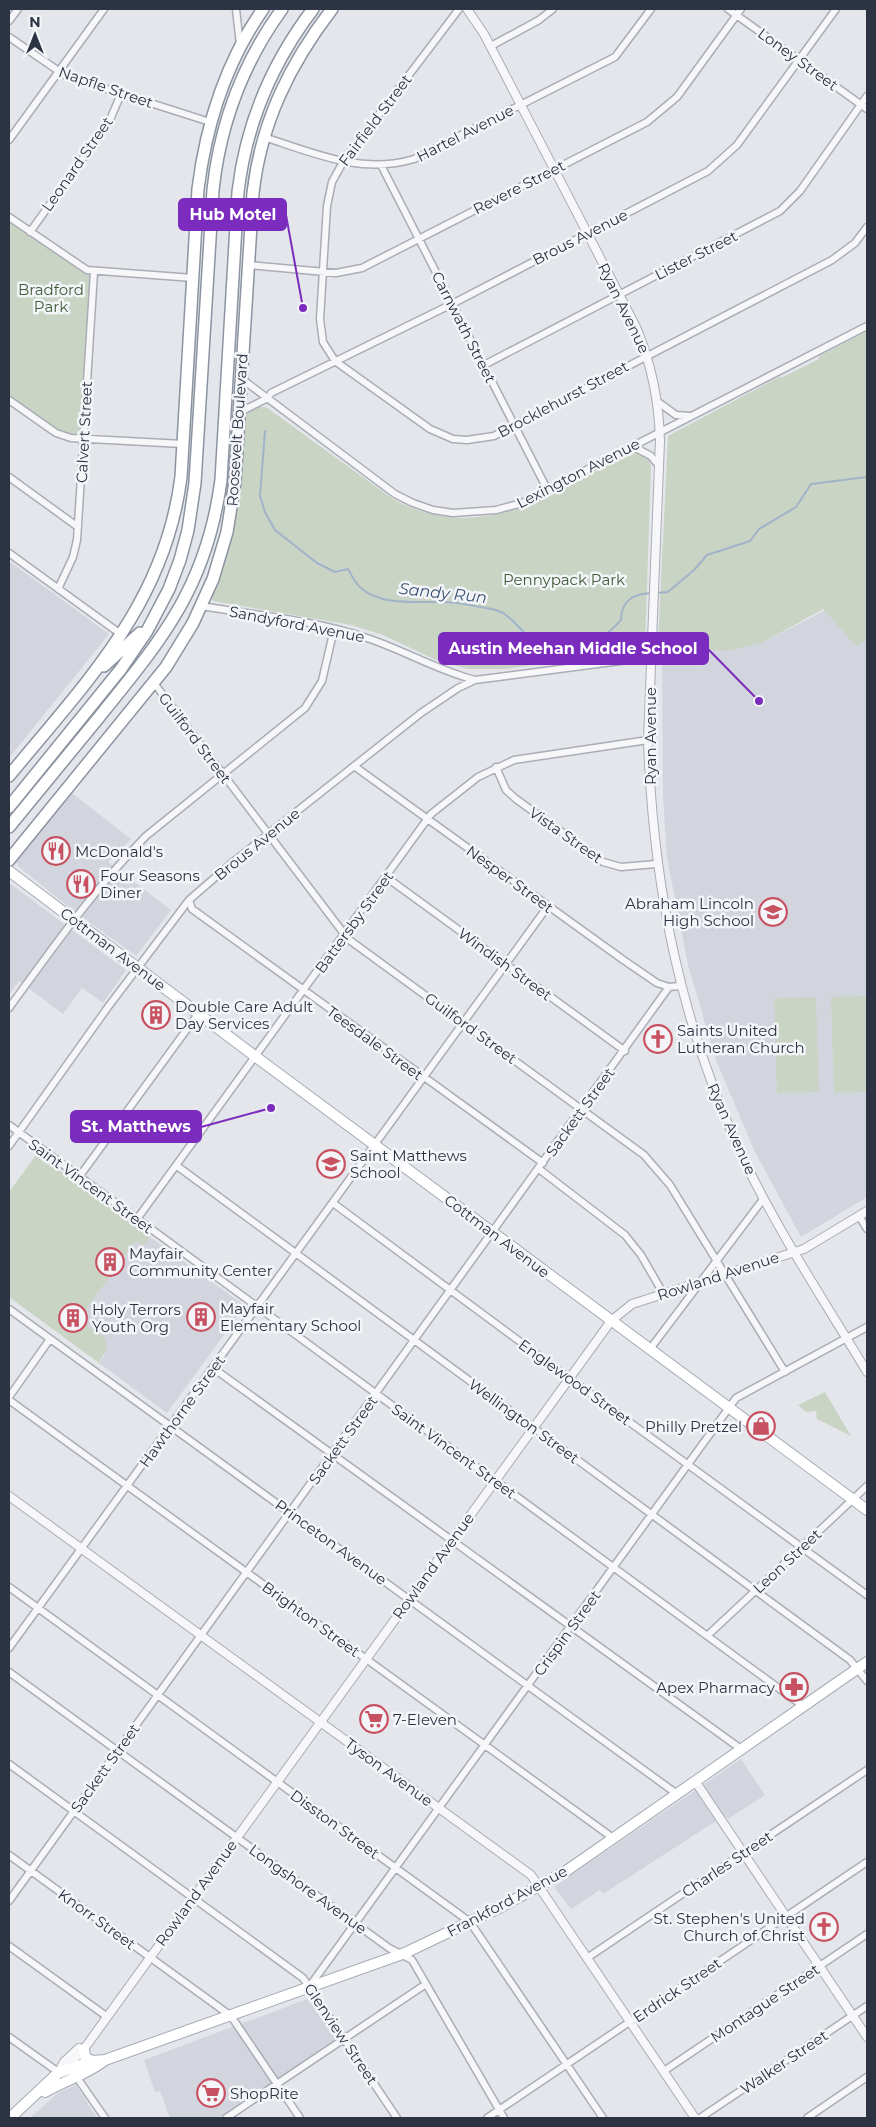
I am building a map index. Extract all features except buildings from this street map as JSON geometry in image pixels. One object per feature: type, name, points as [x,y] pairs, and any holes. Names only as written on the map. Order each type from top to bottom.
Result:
[{"type":"highway","points":[[9,776],[85,684],[122,635],[144,600],[166,547],[178,498],[183,444],[199,183],[210,122],[220,93],[240,47],[263,9]]},
{"type":"highway","points":[[9,807],[121,669],[155,617],[174,574],[188,530],[195,483],[213,190],[218,157],[225,126],[240,82],[258,45],[282,9]]},
{"type":"highway","name":"Roosevelt Boulevard","points":[[9,860],[176,654],[202,606],[218,564],[230,515],[240,412],[254,179],[263,137],[289,71],[305,45],[332,9]]},
{"type":"highway","name":"Roosevelt Boulevard","points":[[9,827],[159,643],[184,602],[203,558],[216,512],[220,480],[240,177],[253,120],[276,64],[310,11]]},
{"type":"highway","points":[[235,240],[247,294]]},
{"type":"highway","points":[[190,332],[200,402]]},
{"type":"highway","points":[[85,684],[128,646],[155,617]]},
{"type":"main road","name":"Cottman Avenue","points":[[9,871],[492,1233],[867,1510]]},
{"type":"main road","name":"Frankford Avenue","points":[[29,2101],[92,2061],[105,2060],[402,1954],[470,1922],[539,1886],[564,1872],[863,1665]]},
{"type":"main road","points":[[84,2049],[86,2056],[92,2061]]},
{"type":"main road","name":"Frankford Avenue","points":[[10,2118],[58,2073],[75,2073],[95,2068],[105,2060]]},
{"type":"street","points":[[9,21],[18,9]]},
{"type":"street","points":[[9,140],[12,130],[58,73],[104,9]]},
{"type":"street","points":[[236,9],[240,47]]},
{"type":"street","name":"Fairfield Street","points":[[335,361],[323,342],[320,327],[328,200],[332,182],[343,162],[459,9]]},
{"type":"street","name":"Ryan Avenue","points":[[467,9],[491,46],[648,355],[658,402],[660,432],[648,740],[656,864],[680,986],[722,1111],[764,1198],[867,1372]]},
{"type":"street","points":[[491,46],[539,20],[552,9]]},
{"type":"street","name":"Hartel Avenue","points":[[263,137],[343,162],[381,165],[414,159],[615,57],[651,9]]},
{"type":"street","name":"Loney Street","points":[[728,9],[867,109]]},
{"type":"street","name":"Revere Street","points":[[248,265],[342,273],[362,268],[660,114],[677,97],[741,9]]},
{"type":"street","name":"Brous Avenue","points":[[268,398],[271,393],[452,304],[716,165],[737,145],[836,9]]},
{"type":"street","name":"Napfle Street","points":[[9,37],[58,73],[210,122]]},
{"type":"street","name":"Leonard Street","points":[[30,232],[109,122],[121,94]]},
{"type":"street","name":"Lister Street","points":[[484,365],[780,211],[800,191],[867,96]]},
{"type":"street","name":"Carnwath Street","points":[[381,165],[547,489]]},
{"type":"street","points":[[9,217],[79,266],[94,272],[193,278]]},
{"type":"street","name":"Brocklehurst Street","points":[[335,361],[430,429],[442,435],[467,440],[494,436],[832,260],[855,243],[867,228]]},
{"type":"street","name":"Calvert Street","points":[[58,589],[73,557],[78,527],[94,272]]},
{"type":"street","name":"Lexington Avenue","points":[[242,378],[268,398],[271,403],[395,494],[433,510],[453,513],[496,510],[522,503],[867,326]]},
{"type":"street","points":[[240,412],[268,398]]},
{"type":"street","points":[[9,400],[56,433],[85,439],[183,444]]},
{"type":"street","points":[[658,402],[676,415],[691,417]]},
{"type":"street","points":[[632,446],[651,456],[659,466]]},
{"type":"street","points":[[9,477],[78,527]]},
{"type":"street","points":[[9,553],[122,635]]},
{"type":"street","name":"Sandyford Avenue","points":[[202,606],[334,629],[365,637],[430,666],[475,680]]},
{"type":"street","points":[[9,1008],[111,871],[146,836],[305,708],[322,681],[334,629]]},
{"type":"street","points":[[475,680],[651,657]]},
{"type":"street","name":"Brous Avenue","points":[[9,1146],[189,900],[421,713],[452,691],[475,680]]},
{"type":"street","name":"Guilford Street","points":[[154,683],[344,935],[644,1155],[670,1185],[785,1372]]},
{"type":"street","name":"Battersby Street","points":[[137,1219],[428,820],[460,790],[496,767],[524,757],[648,740]]},
{"type":"street","name":"Nesper Street","points":[[354,766],[657,983],[669,988]]},
{"type":"street","name":"Vista Street","points":[[496,767],[506,790],[516,800],[603,862],[621,867],[656,864]]},
{"type":"street","name":"Windish Street","points":[[386,878],[625,1051]]},
{"type":"street","name":"Teesdale Street","points":[[189,900],[192,909],[424,1078],[541,1166],[620,1230],[641,1255],[663,1293]]},
{"type":"street","name":"Hawthorne Street","points":[[9,1648],[548,906]]},
{"type":"street","points":[[669,988],[680,986]]},
{"type":"street","name":"Sackett Street","points":[[9,1900],[669,988]]},
{"type":"street","points":[[79,1177],[198,1014]]},
{"type":"street","name":"Saint Vincent Street","points":[[9,1125],[803,1706]]},
{"type":"street","name":"Wellington Street","points":[[177,1166],[652,1515],[863,1665],[867,1681]]},
{"type":"street","points":[[650,1349],[764,1198]]},
{"type":"street","name":"Englewood Street","points":[[333,1203],[867,1595]]},
{"type":"street","name":"Rowland Avenue","points":[[58,2073],[84,2049],[106,2016],[611,1321],[632,1304],[804,1249],[867,1211]]},
{"type":"street","points":[[859,1216],[867,1229]]},
{"type":"street","name":"Princeton Avenue","points":[[9,1309],[677,1794]]},
{"type":"street","name":"Crispin Street","points":[[309,1988],[736,1398],[867,1327]]},
{"type":"street","points":[[9,1398],[50,1339]]},
{"type":"street","points":[[213,1368],[741,1749]]},
{"type":"street","name":"Brighton Street","points":[[9,1398],[127,1486],[613,1838]]},
{"type":"street","name":"Leon Street","points":[[707,1636],[867,1486]]},
{"type":"street","name":"Tyson Avenue","points":[[9,1496],[527,1872],[539,1886],[695,2118]]},
{"type":"street","name":"Disston Street","points":[[9,1587],[470,1922],[603,2118]]},
{"type":"street","name":"Longshore Avenue","points":[[9,1672],[356,1924],[412,1960],[504,2118]]},
{"type":"street","name":"Glenview Street","points":[[9,1764],[303,1978],[397,2118]]},
{"type":"street","name":"Charles Street","points":[[587,1958],[867,1770]]},
{"type":"street","points":[[695,1781],[867,2037]]},
{"type":"street","name":"Knorr Street","points":[[9,1854],[231,2016],[300,2118]]},
{"type":"street","name":"Erdrick Street","points":[[488,2118],[867,1862]]},
{"type":"street","name":"Montague Street","points":[[664,2071],[867,1934]]},
{"type":"street","points":[[9,1946],[106,2016]]},
{"type":"street","points":[[226,2118],[426,1984]]},
{"type":"street","name":"Walker Street","points":[[700,2118],[867,2006]]},
{"type":"street","points":[[9,2037],[58,2073]]},
{"type":"street","name":"Rowland Avenue","points":[[58,2073],[64,2062],[90,2039]]},
{"type":"street","points":[[75,2073],[105,2118]]},
{"type":"street","points":[[807,2118],[867,2077]]},
{"type":"shaded area","points":[[9,561],[109,634],[9,758]]},
{"type":"shaded area","name":"Abraham Lincoln High School","points":[[867,594],[867,1197],[801,1237],[754,1150],[716,1060],[688,965],[667,858],[663,796],[662,647],[690,643],[764,642],[833,606]]},
{"type":"shaded area","points":[[72,793],[131,839],[108,862],[171,910],[136,956],[70,908],[18,866],[16,860]]},
{"type":"shaded area","points":[[9,883],[126,970],[103,1003],[82,988],[63,1014],[19,981],[9,995]]},
{"type":"shaded area","points":[[150,1237],[245,1306],[167,1413],[99,1363],[105,1355],[79,1319],[136,1241],[143,1246]]},
{"type":"shaded area","points":[[741,1759],[765,1795],[728,1819],[725,1816],[713,1823],[603,1894],[600,1890],[571,1909],[554,1887]]},
{"type":"shaded area","points":[[310,1998],[338,2038],[218,2118],[170,2118],[160,2091],[155,2092],[144,2060]]},
{"type":"shaded area","points":[[76,2085],[97,2118],[30,2118],[58,2093]]},
{"type":"green space","name":"Bradford Park","points":[[9,217],[94,272],[85,439],[56,433],[9,400]]},
{"type":"green space","name":"Pennypack Park","points":[[867,331],[867,640],[856,646],[823,609],[764,642],[728,651],[712,650],[690,644],[660,646],[658,644],[668,436],[781,376],[781,378],[819,359],[819,356]]},
{"type":"green space","name":"Pennypack Park","points":[[259,407],[266,407],[393,499],[426,512],[457,518],[487,516],[516,509],[573,484],[631,453],[644,455],[651,466],[645,647],[642,650],[504,669],[468,669],[436,660],[383,635],[351,625],[213,601],[211,594],[244,415]]},
{"type":"green space","points":[[867,996],[867,1092],[834,1093],[831,997]]},
{"type":"green space","points":[[816,997],[819,1092],[777,1093],[774,998]]},
{"type":"green space","points":[[37,1154],[150,1237],[143,1246],[136,1241],[79,1319],[105,1339],[107,1348],[99,1363],[9,1297],[9,1192]]},
{"type":"green space","points":[[825,1392],[851,1436],[817,1419],[816,1411],[806,1412],[798,1405]]},
{"type":"waterway","name":"Sandy Run","points":[[265,431],[260,496],[265,512],[275,530],[317,563],[335,572],[348,569],[359,586],[371,595],[394,601],[447,602],[496,610],[503,613],[540,645],[559,647],[601,638],[621,620],[623,607],[630,599],[640,594],[653,593]]},
{"type":"waterway","name":"Sandy Run","points":[[657,593],[668,592],[694,570],[707,555],[750,541],[759,529],[796,507],[811,484],[867,477]]},
{"type":"place","name":"Hub Motel","points":[[303,308]]},
{"type":"place","name":"Austin Meehan Middle School","points":[[759,701]]},
{"type":"place","name":"McDonald's","points":[[56,851]]},
{"type":"place","name":"Four Seasons Diner","points":[[81,884]]},
{"type":"place","name":"Abraham Lincoln High School","points":[[773,912]]},
{"type":"place","name":"Double Care Adult Day Services","points":[[156,1015]]},
{"type":"place","name":"Saints United Lutheran Church","points":[[658,1039]]},
{"type":"place","name":"St. Matthews","points":[[271,1108]]},
{"type":"place","name":"Saint Matthews School","points":[[331,1164]]},
{"type":"place","name":"Mayfair Community Center","points":[[110,1262]]},
{"type":"place","name":"Mayfair Elementary School","points":[[201,1317]]},
{"type":"place","name":"Holy Terrors Youth Org","points":[[73,1318]]},
{"type":"place","name":"Philly Pretzel","points":[[761,1426]]},
{"type":"place","name":"Apex Pharmacy","points":[[794,1687]]},
{"type":"place","name":"7-Eleven","points":[[374,1719]]},
{"type":"place","name":"St. Stephen's United Church of Christ","points":[[824,1927]]},
{"type":"place","name":"ShopRite","points":[[211,2093]]}]
